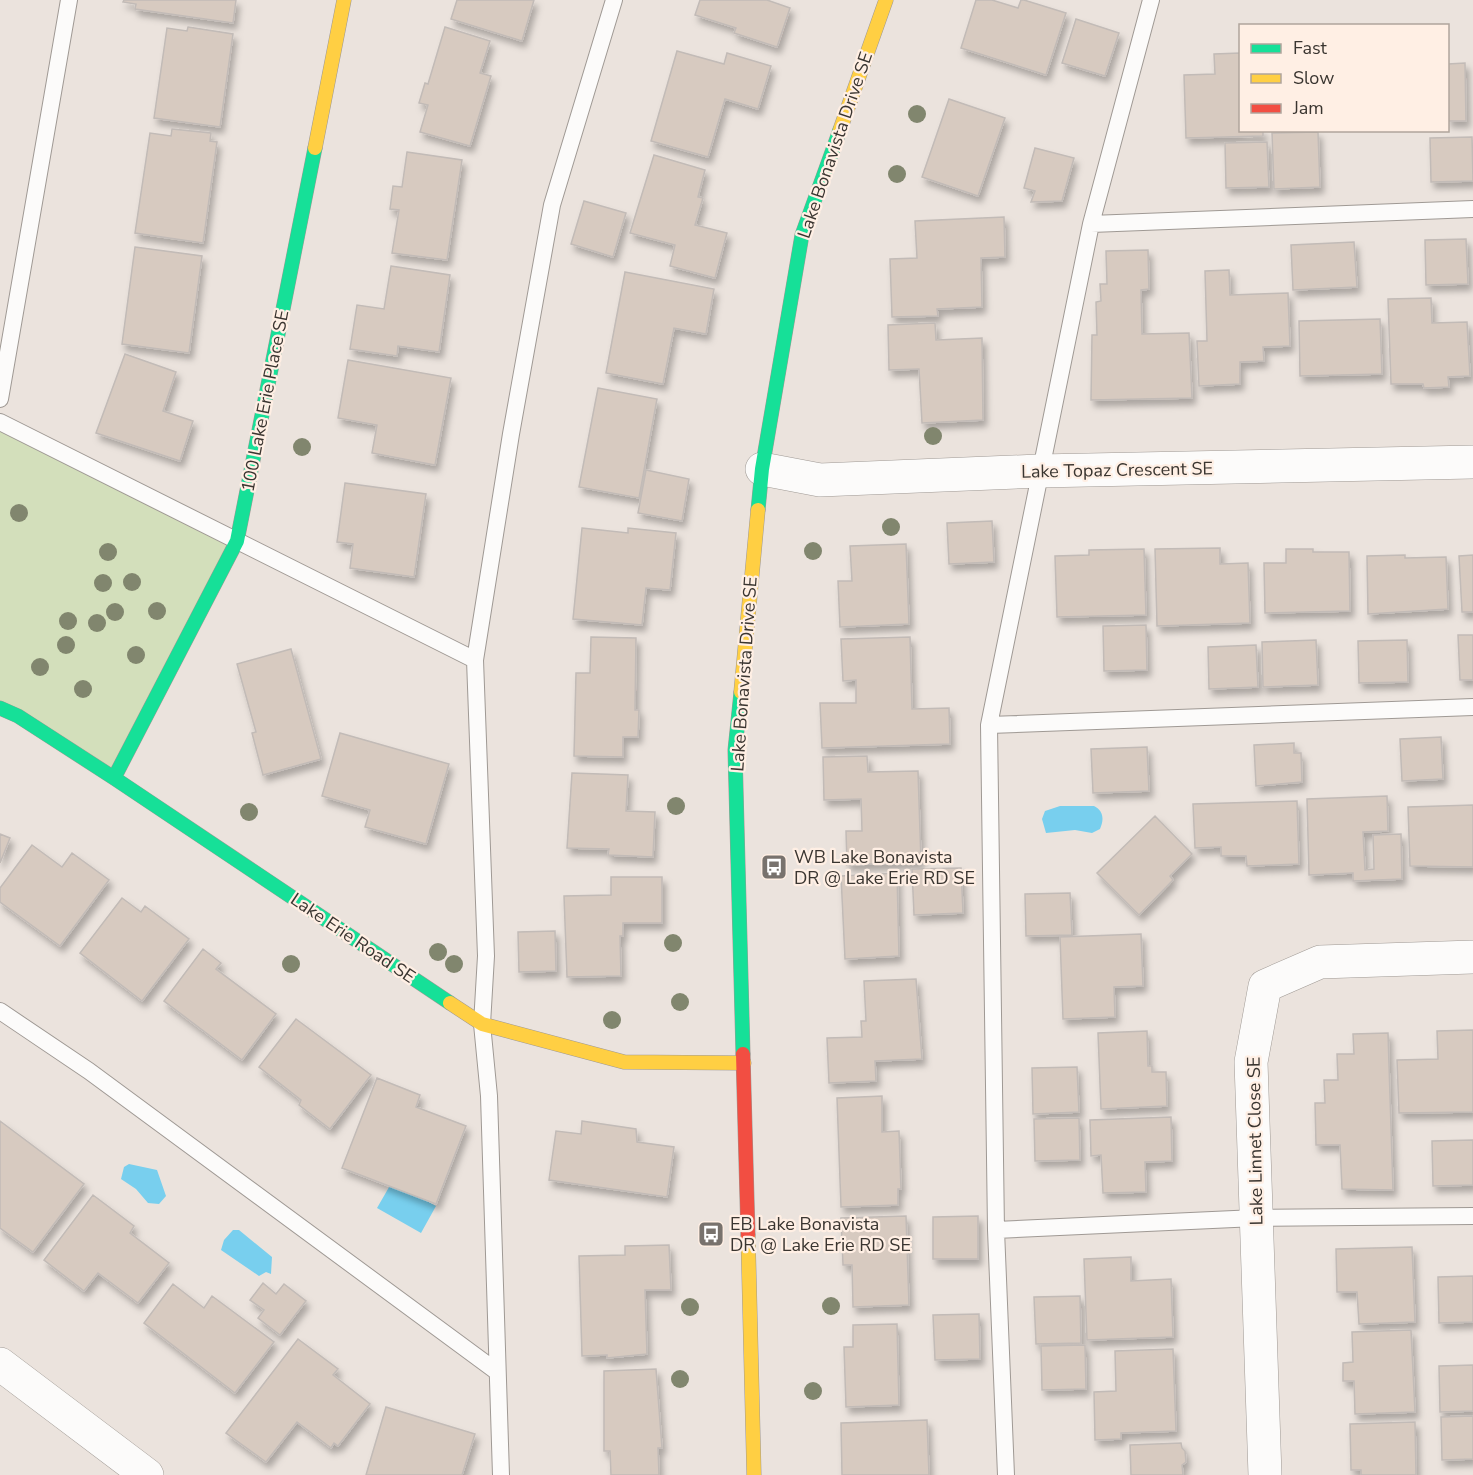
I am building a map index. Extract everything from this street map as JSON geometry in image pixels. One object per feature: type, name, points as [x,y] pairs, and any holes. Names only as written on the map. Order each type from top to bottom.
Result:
[{"type":"street","name":"100 Lake Erie Place SE","points":[[114,778],[237,541],[344,0]]},
{"type":"street","name":"Lake Bonavista Drive SE","points":[[754,1475],[735,750],[762,469],[802,235],[886,0]]},
{"type":"street","name":"Lake Topaz Crescent SE","points":[[762,469],[820,480],[1039,471],[1473,462]]},
{"type":"street","name":"Lake Erie Road SE","points":[[0,708],[18,716],[114,778],[482,1024],[624,1062],[744,1063]]},
{"type":"street","name":"Lake Linnet Close SE","points":[[1265,1475],[1251,1062],[1265,986],[1320,962],[1473,957]]},
{"type":"street","points":[[0,1364],[147,1475]]},
{"type":"lane","points":[[0,399],[69,0]]},
{"type":"lane","points":[[501,1475],[489,1096],[482,1024],[486,956],[475,660],[511,434],[552,205],[614,0]]},
{"type":"lane","points":[[1006,1475],[996,1230],[989,725],[1091,224],[1150,0]]},
{"type":"lane","points":[[1091,224],[1473,209]]},
{"type":"lane","points":[[0,422],[475,660]]},
{"type":"lane","points":[[989,725],[1473,707]]},
{"type":"lane","points":[[0,1011],[89,1071],[496,1371]]},
{"type":"lane","points":[[996,1230],[1256,1218],[1473,1216]]},
{"type":"green space","points":[[0,422],[237,541],[114,778],[0,708]]},
{"type":"water","points":[[1060,806],[1094,806],[1100,810],[1102,816],[1100,829],[1092,833],[1075,830],[1046,833],[1042,819],[1045,811]]},
{"type":"water","points":[[129,1164],[157,1170],[166,1196],[159,1204],[148,1203],[136,1189],[121,1179],[124,1167]]},
{"type":"water","points":[[392,1182],[436,1206],[421,1233],[377,1208]]},
{"type":"water","points":[[233,1230],[239,1230],[272,1257],[271,1274],[266,1272],[259,1276],[221,1250],[224,1240]]},
{"type":"building","points":[[124,0],[236,0],[233,23],[135,9],[136,4],[123,2]]},
{"type":"building","points":[[457,0],[534,0],[522,41],[451,19]]},
{"type":"building","points":[[700,0],[767,0],[790,8],[777,47],[734,33],[736,28],[695,15]]},
{"type":"building","points":[[976,0],[992,0],[1018,8],[1021,0],[1024,0],[1066,13],[1046,75],[961,48]]},
{"type":"building","points":[[1076,19],[1119,33],[1105,76],[1062,63]]},
{"type":"building","points":[[188,27],[233,34],[220,127],[154,118],[167,28],[187,31]]},
{"type":"building","points":[[445,27],[490,41],[480,73],[491,76],[470,146],[420,132],[428,105],[419,103],[425,83],[428,84]]},
{"type":"building","points":[[677,51],[724,64],[727,53],[771,66],[758,109],[725,99],[708,157],[651,141]]},
{"type":"building","points":[[1239,53],[1239,132],[1263,132],[1263,136],[1186,138],[1184,75],[1215,74],[1214,54]]},
{"type":"building","points":[[1465,63],[1466,121],[1449,121],[1449,64]]},
{"type":"building","points":[[949,99],[1005,118],[978,196],[922,177]]},
{"type":"building","points":[[172,129],[211,133],[210,141],[217,142],[203,243],[135,233],[150,133],[171,136]]},
{"type":"building","points":[[1318,132],[1320,187],[1274,189],[1272,133]]},
{"type":"building","points":[[1472,137],[1473,181],[1431,182],[1430,138]]},
{"type":"building","points":[[1267,142],[1269,187],[1226,188],[1225,143]]},
{"type":"building","points":[[1035,148],[1074,158],[1062,201],[1031,202],[1035,191],[1024,188]]},
{"type":"building","points":[[407,152],[462,160],[447,260],[392,253],[399,210],[390,209],[393,186],[402,187]]},
{"type":"building","points":[[654,155],[705,170],[698,197],[703,198],[695,225],[727,233],[715,278],[670,266],[675,245],[630,233]]},
{"type":"building","points":[[584,201],[626,213],[613,257],[571,244]]},
{"type":"building","points":[[1004,217],[1005,257],[981,258],[982,307],[937,309],[938,316],[892,317],[890,259],[917,258],[915,221]]},
{"type":"building","points":[[1466,239],[1468,284],[1426,285],[1425,240]]},
{"type":"building","points":[[1354,242],[1357,287],[1293,290],[1291,245]]},
{"type":"building","points":[[135,247],[202,256],[189,353],[122,344]]},
{"type":"building","points":[[1148,250],[1149,289],[1141,290],[1142,334],[1189,333],[1192,398],[1091,400],[1092,335],[1097,335],[1096,302],[1101,301],[1100,284],[1107,284],[1106,251]]},
{"type":"building","points":[[391,266],[450,275],[439,352],[398,346],[397,356],[350,349],[357,305],[384,309]]},
{"type":"building","points":[[1229,270],[1230,295],[1288,293],[1290,346],[1263,347],[1264,361],[1240,362],[1240,384],[1199,386],[1197,341],[1207,341],[1205,271]]},
{"type":"building","points":[[625,272],[714,289],[706,334],[674,328],[663,384],[606,373]]},
{"type":"building","points":[[1431,298],[1432,323],[1467,322],[1470,376],[1448,377],[1449,387],[1424,388],[1423,384],[1391,384],[1388,299]]},
{"type":"building","points":[[1380,319],[1382,374],[1300,376],[1299,321]]},
{"type":"building","points":[[935,323],[936,340],[982,338],[983,420],[922,423],[919,369],[889,370],[888,325]]},
{"type":"building","points":[[125,354],[176,372],[163,411],[193,421],[180,461],[96,433]]},
{"type":"building","points":[[348,360],[451,378],[435,465],[372,453],[377,425],[338,418]]},
{"type":"building","points":[[598,388],[657,399],[639,498],[579,487]]},
{"type":"building","points":[[646,470],[689,479],[682,521],[638,513]]},
{"type":"building","points":[[345,483],[426,494],[414,577],[350,568],[353,544],[337,542]]},
{"type":"building","points":[[992,521],[994,562],[949,564],[947,523]]},
{"type":"building","points":[[582,528],[628,533],[628,528],[676,533],[670,590],[646,588],[642,625],[573,619]]},
{"type":"building","points":[[906,544],[909,624],[840,627],[838,581],[852,581],[850,546]]},
{"type":"building","points":[[1220,548],[1220,564],[1248,563],[1250,623],[1157,626],[1155,549]]},
{"type":"building","points":[[1144,549],[1146,615],[1057,617],[1055,556],[1089,555],[1089,550]]},
{"type":"building","points":[[1286,549],[1349,552],[1350,611],[1265,613],[1264,563],[1286,563]]},
{"type":"building","points":[[1405,555],[1405,558],[1446,557],[1448,609],[1368,614],[1367,556]]},
{"type":"building","points":[[1473,555],[1473,612],[1462,612],[1459,556]]},
{"type":"building","points":[[1146,625],[1147,670],[1104,671],[1103,626]]},
{"type":"building","points":[[1458,635],[1473,635],[1473,680],[1460,680]]},
{"type":"building","points":[[591,637],[636,638],[635,710],[639,710],[638,737],[623,737],[623,757],[574,756],[576,673],[590,673]]},
{"type":"building","points":[[910,637],[912,709],[949,708],[950,744],[822,748],[820,703],[856,703],[856,680],[843,681],[841,639]]},
{"type":"building","points":[[1316,640],[1318,685],[1263,687],[1262,642]]},
{"type":"building","points":[[1407,640],[1408,682],[1359,683],[1358,641]]},
{"type":"building","points":[[1256,645],[1258,687],[1209,689],[1208,647]]},
{"type":"building","points":[[291,649],[321,759],[263,775],[252,733],[256,732],[237,664]]},
{"type":"building","points":[[340,733],[449,764],[426,844],[365,827],[370,810],[322,796]]},
{"type":"building","points":[[1441,737],[1443,779],[1402,781],[1400,739]]},
{"type":"building","points":[[1294,743],[1294,753],[1301,753],[1302,782],[1256,786],[1254,745]]},
{"type":"building","points":[[1147,747],[1149,791],[1093,793],[1091,749]]},
{"type":"building","points":[[867,756],[868,772],[918,771],[921,862],[847,865],[846,831],[862,831],[861,799],[824,800],[823,757]]},
{"type":"building","points":[[572,773],[628,775],[626,811],[655,812],[653,857],[608,855],[609,849],[567,848]]},
{"type":"building","points":[[1387,796],[1388,831],[1363,832],[1365,870],[1374,869],[1373,835],[1401,834],[1402,879],[1353,881],[1353,873],[1309,875],[1307,799]]},
{"type":"building","points":[[1297,801],[1299,864],[1247,866],[1246,856],[1221,856],[1221,847],[1195,848],[1193,804]]},
{"type":"building","points":[[1473,805],[1473,867],[1410,866],[1408,807]]},
{"type":"building","points":[[1155,816],[1192,854],[1170,876],[1173,880],[1139,915],[1097,873]]},
{"type":"building","points":[[0,834],[10,838],[0,863]]},
{"type":"building","points":[[32,845],[62,867],[72,853],[109,880],[60,946],[0,902],[0,888]]},
{"type":"building","points":[[961,868],[963,913],[914,915],[912,869]]},
{"type":"building","points":[[897,873],[899,956],[845,959],[841,876]]},
{"type":"building","points":[[611,877],[662,877],[662,923],[623,923],[623,936],[620,936],[621,976],[567,977],[564,896],[611,895]]},
{"type":"building","points":[[1070,893],[1072,935],[1026,936],[1025,894]]},
{"type":"building","points":[[122,898],[141,912],[145,906],[189,939],[142,1001],[80,953]]},
{"type":"building","points":[[555,931],[556,971],[519,972],[518,932]]},
{"type":"building","points":[[1141,934],[1143,986],[1114,987],[1115,1017],[1063,1019],[1060,937]]},
{"type":"building","points":[[203,949],[221,963],[216,969],[276,1014],[242,1060],[164,1001]]},
{"type":"building","points":[[916,979],[922,1059],[875,1061],[876,1081],[829,1083],[827,1038],[862,1037],[861,1021],[866,1021],[864,981]]},
{"type":"building","points":[[296,1019],[371,1075],[330,1129],[299,1105],[301,1100],[259,1067]]},
{"type":"building","points":[[1473,1030],[1473,1112],[1399,1113],[1397,1060],[1438,1059],[1437,1031]]},
{"type":"building","points":[[1147,1031],[1148,1066],[1152,1066],[1152,1072],[1166,1072],[1167,1106],[1101,1109],[1098,1033]]},
{"type":"building","points":[[1388,1033],[1393,1190],[1342,1189],[1340,1145],[1316,1145],[1315,1103],[1325,1103],[1324,1080],[1338,1080],[1337,1054],[1354,1054],[1353,1034]]},
{"type":"building","points":[[1077,1067],[1079,1112],[1033,1114],[1032,1068]]},
{"type":"building","points":[[377,1078],[420,1095],[416,1107],[466,1126],[436,1204],[342,1168]]},
{"type":"building","points":[[882,1096],[882,1132],[899,1131],[901,1189],[898,1189],[898,1205],[841,1207],[837,1098]]},
{"type":"building","points":[[1171,1117],[1172,1161],[1145,1162],[1146,1192],[1103,1193],[1101,1155],[1091,1156],[1090,1120]]},
{"type":"building","points":[[1079,1118],[1080,1160],[1035,1161],[1034,1119]]},
{"type":"building","points":[[0,1121],[84,1184],[33,1252],[0,1228]]},
{"type":"building","points":[[582,1121],[636,1129],[637,1142],[674,1147],[667,1197],[549,1180],[556,1131],[581,1134]]},
{"type":"building","points":[[1473,1140],[1473,1185],[1433,1186],[1432,1141]]},
{"type":"building","points":[[93,1195],[134,1226],[130,1233],[169,1263],[138,1303],[98,1273],[84,1291],[44,1260]]},
{"type":"building","points":[[906,1216],[909,1305],[853,1307],[852,1265],[843,1265],[841,1218]]},
{"type":"building","points":[[978,1216],[978,1259],[933,1259],[933,1217]]},
{"type":"building","points":[[669,1245],[671,1290],[645,1290],[647,1354],[607,1358],[607,1355],[582,1356],[579,1256],[625,1255],[625,1246]]},
{"type":"building","points":[[1412,1247],[1415,1322],[1359,1324],[1357,1292],[1337,1292],[1336,1249]]},
{"type":"building","points":[[1131,1257],[1131,1281],[1171,1279],[1173,1337],[1087,1340],[1084,1259]]},
{"type":"building","points":[[1473,1276],[1473,1322],[1439,1323],[1438,1277]]},
{"type":"building","points":[[263,1283],[276,1294],[284,1284],[306,1301],[280,1335],[258,1318],[264,1310],[250,1300]]},
{"type":"building","points":[[173,1284],[204,1308],[212,1296],[274,1342],[235,1393],[144,1323]]},
{"type":"building","points":[[1080,1296],[1081,1343],[1036,1344],[1034,1297]]},
{"type":"building","points":[[979,1314],[980,1359],[935,1360],[933,1315]]},
{"type":"building","points":[[897,1324],[899,1405],[846,1407],[844,1347],[853,1347],[853,1325]]},
{"type":"building","points":[[1411,1330],[1415,1412],[1355,1414],[1354,1381],[1343,1381],[1343,1363],[1353,1362],[1352,1332]]},
{"type":"building","points":[[298,1339],[338,1369],[333,1375],[370,1404],[338,1446],[334,1443],[331,1448],[297,1422],[266,1462],[226,1433]]},
{"type":"building","points":[[1085,1345],[1086,1389],[1042,1390],[1041,1346]]},
{"type":"building","points":[[1173,1349],[1176,1431],[1121,1433],[1121,1439],[1095,1440],[1094,1392],[1116,1391],[1115,1351]]},
{"type":"building","points":[[1473,1365],[1473,1411],[1440,1412],[1439,1366]]},
{"type":"building","points":[[656,1369],[662,1448],[658,1448],[659,1475],[611,1475],[610,1451],[604,1451],[604,1371]]},
{"type":"building","points":[[386,1407],[475,1434],[462,1475],[366,1475]]},
{"type":"building","points":[[1473,1416],[1473,1459],[1442,1460],[1441,1417]]},
{"type":"building","points":[[927,1420],[929,1475],[842,1475],[841,1423]]},
{"type":"building","points":[[1415,1422],[1416,1475],[1361,1475],[1361,1470],[1351,1470],[1350,1424]]},
{"type":"building","points":[[1181,1443],[1185,1451],[1186,1462],[1182,1465],[1183,1475],[1131,1475],[1130,1445]]},
{"type":"traffic: fast","points":[[758,510],[762,469],[802,235],[840,130]]},
{"type":"traffic: fast","points":[[114,778],[237,541],[315,148]]},
{"type":"traffic: fast","points":[[741,692],[735,750],[743,1054]]},
{"type":"traffic: fast","points":[[0,708],[18,716],[114,778],[450,1003]]},
{"type":"traffic: slow","points":[[315,148],[344,0]]},
{"type":"traffic: slow","points":[[840,130],[886,0]]},
{"type":"traffic: slow","points":[[741,692],[758,510]]},
{"type":"traffic: slow","points":[[450,1003],[482,1024],[624,1062],[744,1063]]},
{"type":"traffic: slow","points":[[748,1235],[754,1475]]},
{"type":"traffic: jam","points":[[743,1054],[748,1235]]},
{"type":"place","name":"WB Lake Bonavista DR @ Lake Erie RD SE","points":[[774,867]]},
{"type":"place","name":"EB Lake Bonavista DR @ Lake Erie RD SE","points":[[711,1234]]}]
